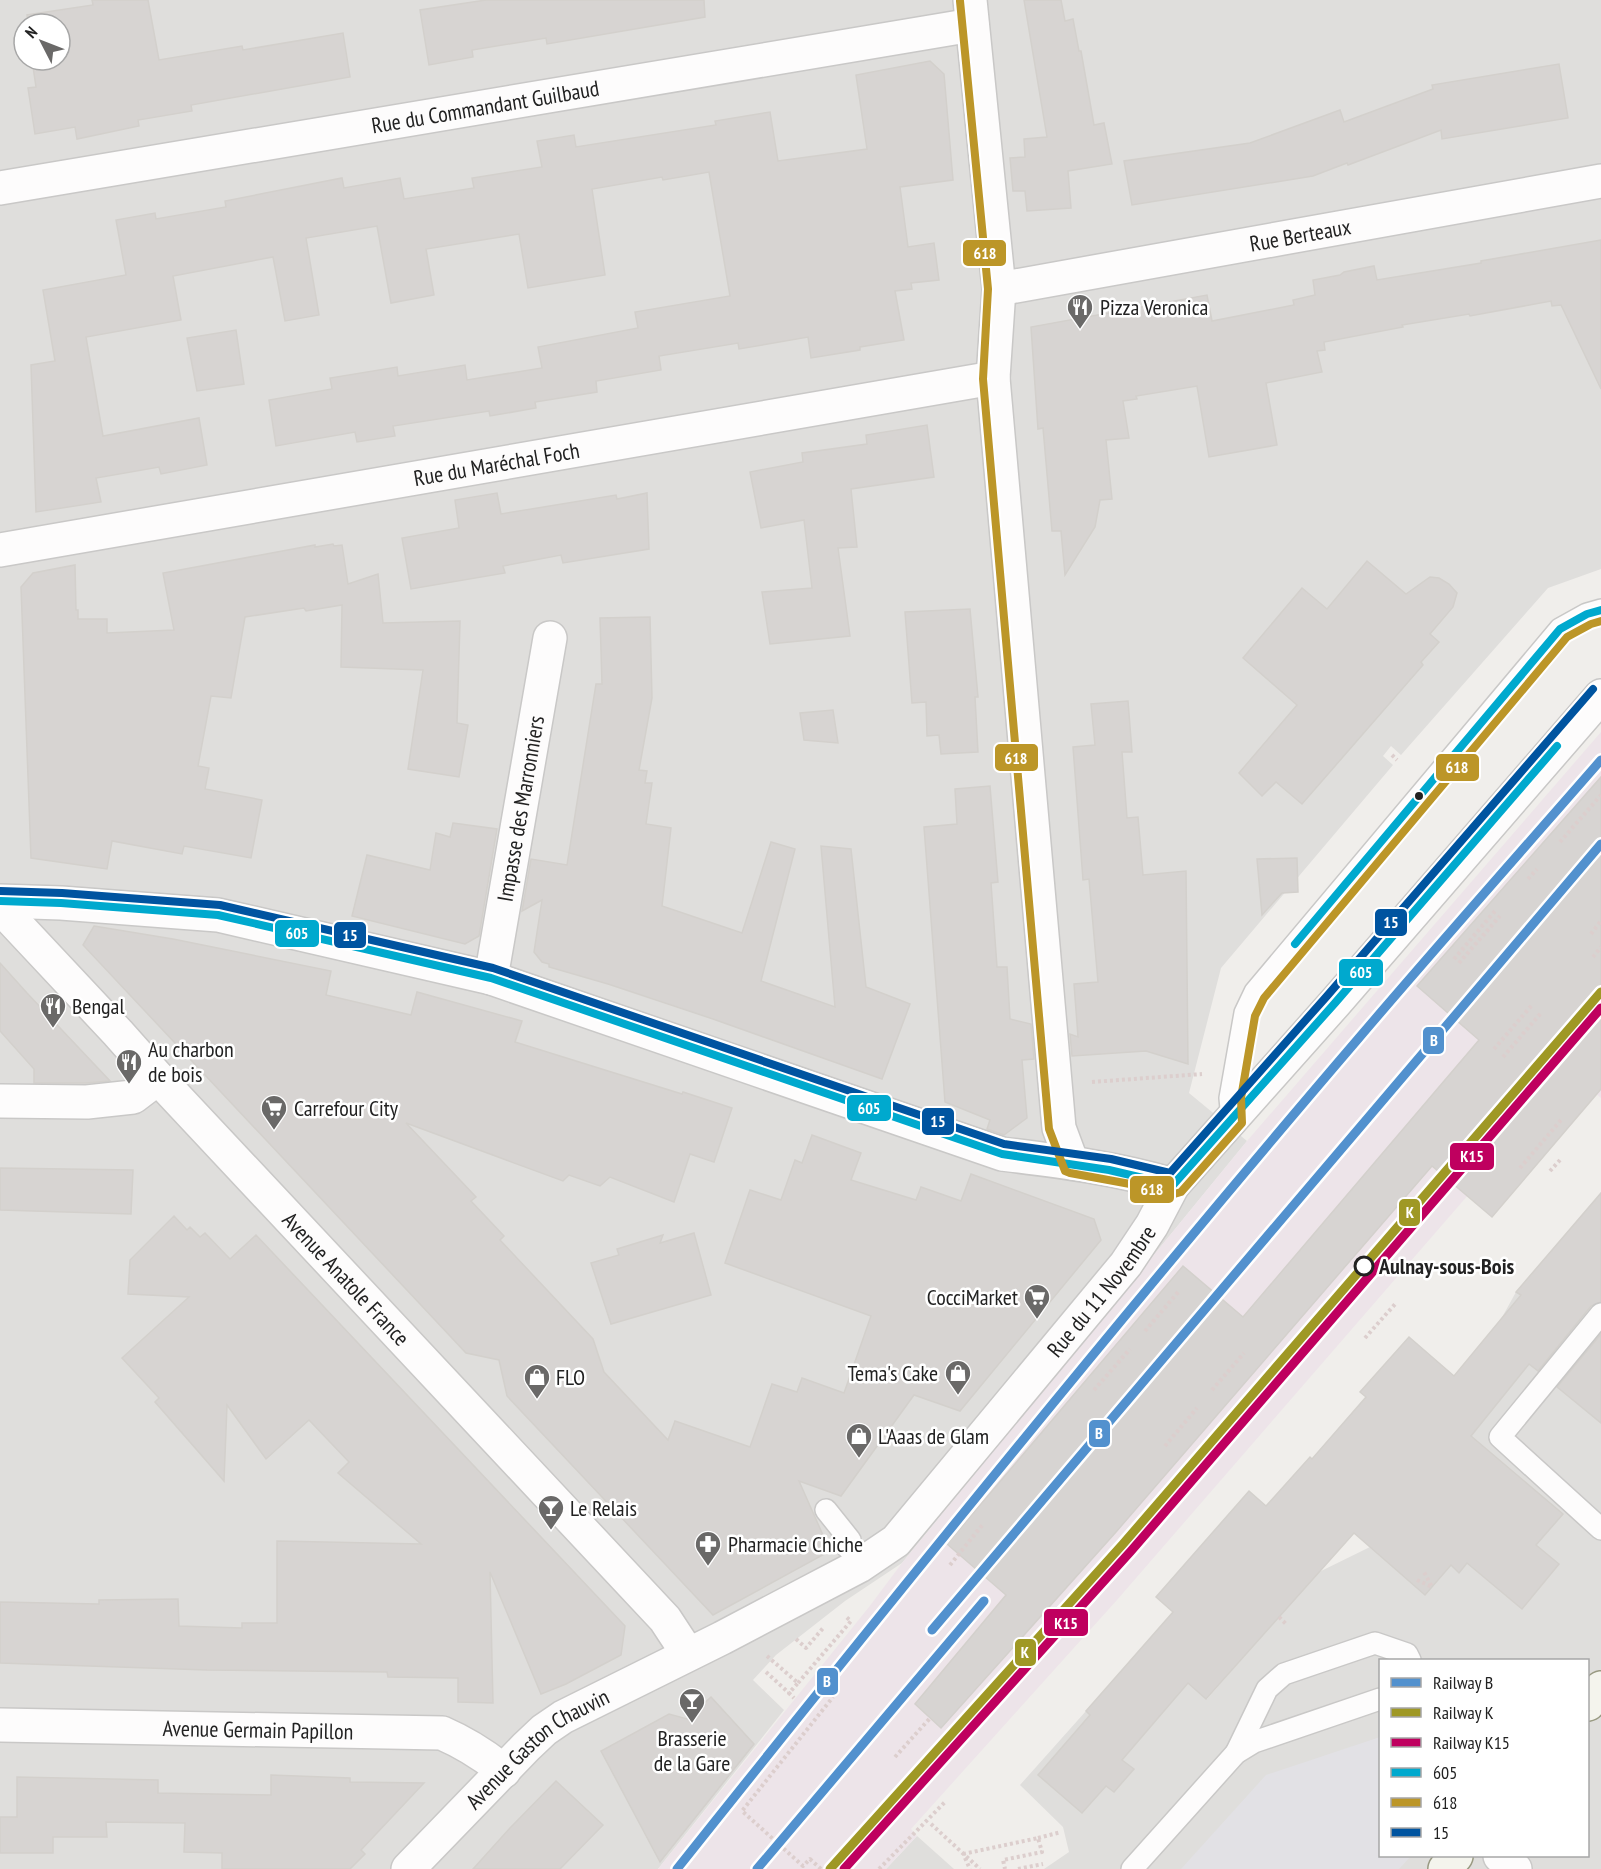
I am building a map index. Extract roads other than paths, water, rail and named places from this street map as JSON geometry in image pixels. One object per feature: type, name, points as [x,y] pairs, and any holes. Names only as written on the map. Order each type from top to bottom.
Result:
[{"type":"street","name":"Rue du Commandant Guilbaud","points":[[0,188],[971,13]]},
{"type":"street","points":[[971,13],[999,289],[993,378],[1059,1128],[1072,1163]]},
{"type":"street","name":"Rue Berteaux","points":[[999,289],[1601,181]]},
{"type":"street","name":"Rue du Maréchal Foch","points":[[0,550],[993,378]]},
{"type":"street","name":"Impasse des Marronniers","points":[[491,978],[550,638]]},
{"type":"street","name":"Rue du 11 Novembre","points":[[688,1654],[859,1566],[896,1541],[1126,1264],[1152,1225],[1173,1185],[1601,696]]},
{"type":"street","points":[[0,901],[61,903],[218,915],[491,978],[1002,1154],[1072,1163],[1143,1176],[1173,1185]]},
{"type":"street","name":"Avenue Anatole France","points":[[0,907],[665,1619],[688,1654]]},
{"type":"street","points":[[0,1101],[87,1102],[133,1097],[158,1078]]},
{"type":"street","name":"Avenue Gaston Chauvin","points":[[408,1869],[544,1730],[563,1717],[688,1654]]},
{"type":"street","points":[[1589,1702],[1601,1688]]},
{"type":"street","name":"Avenue Germain Papillon","points":[[0,1725],[442,1733],[462,1741],[504,1771]]},
{"type":"street","points":[[1444,1869],[1455,1857]]},
{"type":"street","points":[[1501,1857],[1515,1869]]},
{"type":"lane","points":[[1232,1119],[1230,1098],[1245,1014],[1255,992],[1560,629],[1587,614],[1601,610]]},
{"type":"lane","points":[[1601,1314],[1500,1437],[1601,1529]]},
{"type":"lane","points":[[826,1510],[850,1540],[848,1548]]},
{"type":"lane","points":[[1236,1754],[1267,1689],[1284,1674],[1375,1643],[1407,1654],[1410,1659]]},
{"type":"lane","points":[[1132,1869],[1236,1754],[1254,1742],[1379,1699]]},
{"type":"rail line","name":"B","points":[[677,1869],[1099,1347],[1388,1004],[1601,760]]},
{"type":"rail line","name":"B","points":[[932,1630],[1601,844]]},
{"type":"rail line","name":"K","points":[[830,1869],[1123,1544],[1601,992]]},
{"type":"rail line","name":"K15","points":[[844,1869],[1131,1551],[1601,1008]]},
{"type":"rail line","name":"B","points":[[757,1869],[984,1601]]},
{"type":"place","name":"Pizza Veronica","points":[[1080,330]]},
{"type":"place","name":"Bengal","points":[[53,1029]]},
{"type":"place","name":"Au charbon de bois","points":[[129,1085]]},
{"type":"place","name":"Carrefour City","points":[[274,1131]]},
{"type":"place","name":"Aulnay-sous-Bois","points":[[1364,1266]]},
{"type":"place","name":"CocciMarket","points":[[1037,1320]]},
{"type":"place","name":"Tema's Cake","points":[[958,1396]]},
{"type":"place","name":"FLO","points":[[537,1400]]},
{"type":"place","name":"L'Aaas de Glam","points":[[859,1459]]},
{"type":"place","name":"Le Relais","points":[[551,1531]]},
{"type":"place","name":"Pharmacie Chiche","points":[[708,1567]]},
{"type":"place","name":"Brasserie de la Gare","points":[[692,1724]]}]
